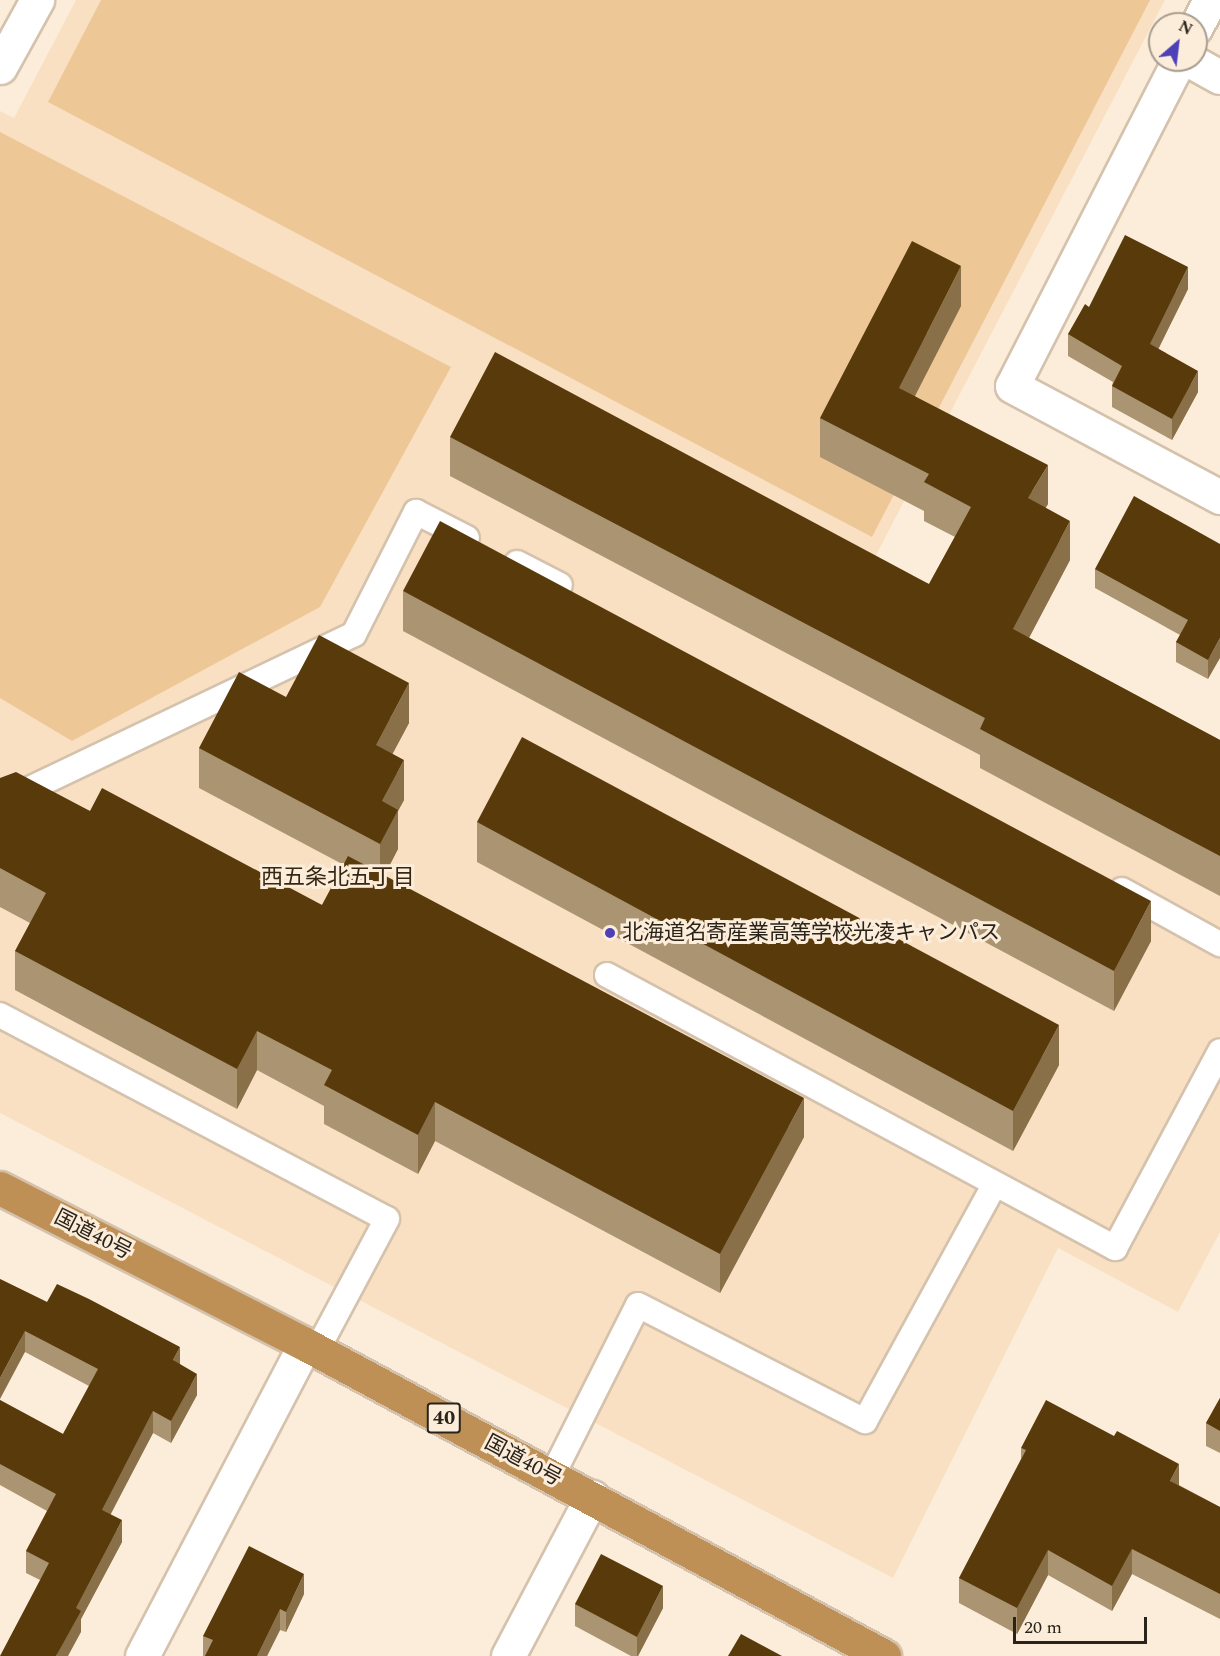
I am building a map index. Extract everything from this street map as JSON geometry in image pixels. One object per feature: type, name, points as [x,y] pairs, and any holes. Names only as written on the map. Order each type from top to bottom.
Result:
[{"type":"highway","name":"国道40号","points":[[0,1188],[311,1347],[592,1497],[877,1654]]},
{"type":"street","points":[[0,67],[37,0]]},
{"type":"street","points":[[1173,72],[1012,386],[1220,497]]},
{"type":"street","points":[[142,1656],[311,1347]]},
{"type":"street","points":[[508,1656],[592,1497]]},
{"type":"lane","points":[[0,803],[354,634],[416,512],[560,585]]},
{"type":"lane","points":[[1106,881],[1220,944]]},
{"type":"lane","points":[[607,975],[1115,1248],[1220,1051]]},
{"type":"lane","points":[[0,1015],[387,1219],[311,1347]]},
{"type":"lane","points":[[552,1476],[638,1305],[866,1421],[995,1184]]},
{"type":"shaded area","name":"北海道名寄産業高等学校光凌キャンパス","points":[[76,0],[1165,0],[1159,12],[1148,12],[1148,33],[874,559],[1220,753],[1220,1232],[1178,1312],[1058,1248],[893,1578],[0,1113],[0,111],[14,118]]},
{"type":"shaded area","points":[[101,0],[1150,0],[872,537],[48,102]]},
{"type":"shaded area","points":[[0,132],[451,367],[320,607],[72,741],[0,698]]},
{"type":"building","points":[[1125,235],[1188,267],[1150,344],[1198,371],[1172,419],[1112,386],[1122,366],[1068,334],[1085,304],[1089,307]]},
{"type":"building","points":[[912,241],[961,266],[899,388],[1048,465],[1028,498],[1070,521],[1013,629],[1220,740],[1220,856],[980,729],[985,718],[450,437],[495,352],[929,584],[971,507],[924,482],[929,474],[820,418]]},
{"type":"building","points":[[1134,496],[1220,544],[1220,638],[1208,660],[1176,642],[1188,620],[1095,569]]},
{"type":"building","points":[[440,521],[1151,901],[1114,971],[403,591]]},
{"type":"building","points":[[319,635],[409,683],[376,745],[404,760],[382,801],[398,810],[380,844],[199,748],[239,672],[286,697]]},
{"type":"building","points":[[522,737],[1059,1025],[1013,1111],[477,822]]},
{"type":"building","points":[[16,772],[90,811],[102,788],[322,905],[348,856],[804,1098],[720,1254],[435,1102],[418,1135],[324,1085],[332,1070],[257,1031],[237,1069],[15,951],[46,893],[0,868],[0,778]]},
{"type":"building","points":[[0,1279],[47,1302],[57,1284],[89,1299],[180,1347],[173,1360],[197,1374],[171,1421],[153,1411],[102,1510],[122,1520],[76,1608],[81,1611],[56,1656],[0,1656],[49,1563],[26,1551],[56,1494],[0,1464],[0,1400],[63,1434],[98,1369],[25,1331],[0,1378]]},
{"type":"building","points":[[1220,1398],[1220,1431],[1206,1423]]},
{"type":"building","points":[[1046,1400],[1114,1436],[1117,1431],[1179,1464],[1170,1481],[1220,1507],[1220,1594],[1132,1549],[1112,1586],[1048,1550],[1017,1608],[959,1578],[1026,1450],[1021,1448]]},
{"type":"building","points":[[249,1546],[304,1574],[286,1612],[280,1609],[257,1656],[205,1656],[213,1640],[203,1636]]},
{"type":"building","points":[[601,1554],[663,1586],[637,1637],[575,1604]]},
{"type":"building","points":[[741,1634],[782,1656],[728,1656]]},
{"type":"place","name":"北海道名寄産業高等学校光凌キャンパス","points":[[610,933]]},
{"type":"district","name":"西五条北五丁目","points":[[338,878]]}]
